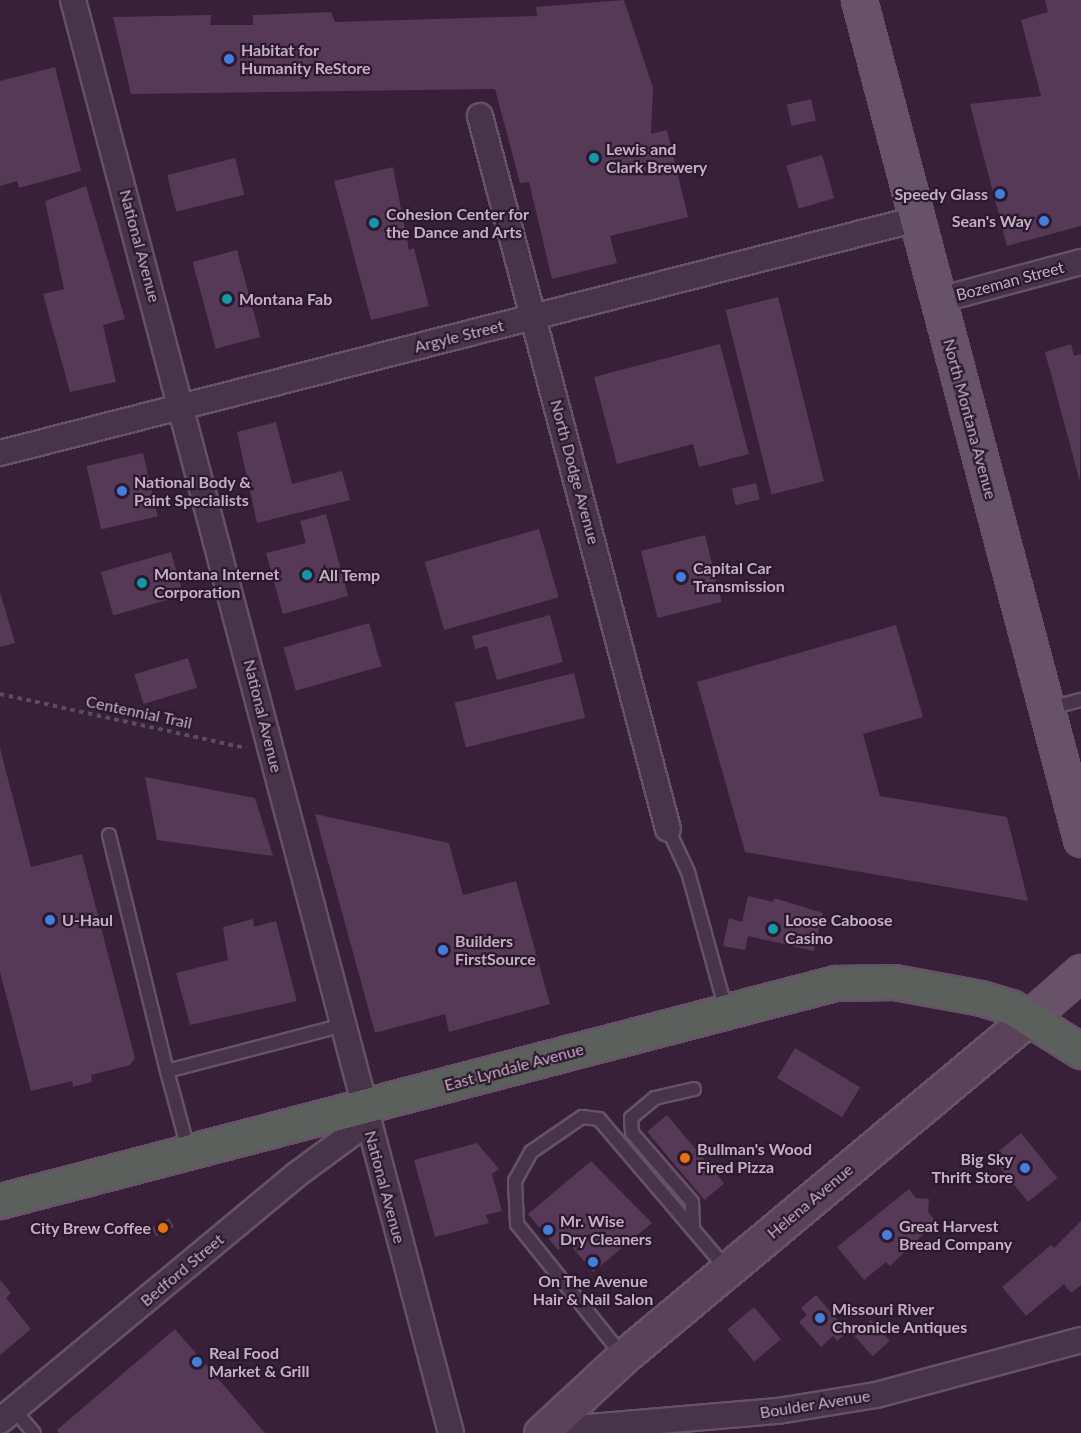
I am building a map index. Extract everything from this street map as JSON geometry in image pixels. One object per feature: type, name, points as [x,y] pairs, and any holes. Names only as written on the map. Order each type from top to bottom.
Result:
[{"type":"highway","name":"East Lyndale Avenue","points":[[0,1201],[189,1152],[366,1115],[727,1010],[835,983],[874,981],[981,998],[1030,1017]]},
{"type":"highway","points":[[1030,1017],[1081,1051]]},
{"type":"main road","name":"North Montana Avenue","points":[[859,0],[1081,839]]},
{"type":"main road","name":"Helena Avenue","points":[[542,1432],[623,1357],[1081,972]]},
{"type":"street","name":"National Avenue","points":[[73,0],[183,407],[450,1433]]},
{"type":"street","name":"North Dodge Avenue","points":[[480,116],[668,828]]},
{"type":"street","name":"Argyle Street","points":[[0,453],[917,219]]},
{"type":"street","name":"Bozeman Street","points":[[939,300],[1081,262]]},
{"type":"street","name":"Bedford Street","points":[[7,1416],[366,1115]]},
{"type":"street","name":"Boulder Avenue","points":[[542,1432],[778,1411],[876,1395],[1081,1340]]},
{"type":"lane","points":[[1047,709],[1081,700]]},
{"type":"lane","points":[[668,828],[688,872],[727,1010]]},
{"type":"lane","points":[[109,835],[189,1152]]},
{"type":"lane","points":[[167,1071],[343,1025]]},
{"type":"lane","points":[[693,1229],[692,1202],[632,1133],[631,1118],[655,1098],[694,1089]]},
{"type":"lane","points":[[623,1357],[517,1224],[516,1181],[531,1152],[582,1118],[598,1119],[728,1270]]},
{"type":"lane","points":[[7,1416],[34,1433]]},
{"type":"path","name":"Centennial Trail","points":[[0,694],[273,754]]},
{"type":"building","name":"Lewis and Clark Brewery","points":[[624,0],[653,88],[651,134],[667,130],[688,217],[610,236],[617,263],[552,279],[529,182],[520,183],[495,89],[131,94],[113,17],[211,15],[210,25],[253,25],[253,15],[331,12],[335,22],[537,16],[536,7]]},
{"type":"building","points":[[1045,0],[1081,0],[1081,226],[1007,246],[970,104],[1041,96],[1021,20],[1048,12]]},
{"type":"building","points":[[55,67],[81,171],[19,188],[17,181],[0,186],[0,81]]},
{"type":"building","points":[[811,99],[816,120],[792,126],[787,105]]},
{"type":"building","points":[[822,155],[834,198],[799,208],[786,165]]},
{"type":"building","points":[[235,158],[244,195],[176,212],[167,175]]},
{"type":"building","name":"Cohesion Center for the Dance and Arts","points":[[393,167],[409,250],[414,248],[429,306],[371,320],[334,181]]},
{"type":"building","points":[[86,186],[125,319],[103,325],[116,382],[70,392],[43,294],[64,289],[45,201]]},
{"type":"building","name":"Montana Fab","points":[[237,250],[260,337],[216,349],[193,262]]},
{"type":"building","points":[[778,297],[824,481],[772,494],[726,310]]},
{"type":"building","points":[[720,344],[749,454],[699,467],[693,444],[617,464],[594,377]]},
{"type":"building","points":[[1071,344],[1074,356],[1081,354],[1080,482],[1045,352]]},
{"type":"building","points":[[276,422],[292,484],[342,471],[350,500],[257,523],[237,432]]},
{"type":"building","name":"National Body & Paint Specialists","points":[[143,453],[158,516],[101,529],[86,466]]},
{"type":"building","points":[[756,483],[760,500],[735,505],[732,489]]},
{"type":"building","name":"All Temp","points":[[326,514],[348,596],[283,614],[266,553],[306,543],[300,521]]},
{"type":"building","points":[[539,529],[559,597],[444,630],[425,562]]},
{"type":"building","name":"Capital Car Transmission","points":[[705,535],[722,602],[658,618],[641,551]]},
{"type":"building","name":"Montana Internet Corporation","points":[[171,552],[183,595],[113,615],[101,572]]},
{"type":"building","points":[[0,592],[15,643],[0,647]]},
{"type":"building","points":[[550,615],[563,662],[497,680],[487,646],[475,649],[472,636]]},
{"type":"building","points":[[369,623],[381,666],[296,691],[283,648]]},
{"type":"building","points":[[896,625],[923,717],[863,734],[880,796],[1007,817],[1028,901],[745,852],[697,682]]},
{"type":"building","points":[[188,658],[197,688],[144,704],[134,674]]},
{"type":"building","points":[[574,673],[585,718],[466,747],[455,703]]},
{"type":"building","name":"U-Haul","points":[[0,748],[31,867],[82,854],[135,1058],[130,1065],[91,1075],[92,1082],[73,1087],[72,1081],[31,1091],[0,972]]},
{"type":"building","points":[[145,777],[255,798],[273,856],[157,840]]},
{"type":"building","name":"Builders FirstSource","points":[[315,814],[449,843],[463,895],[516,881],[550,1004],[449,1032],[445,1014],[375,1033]]},
{"type":"building","name":"Loose Caboose Casino","points":[[748,896],[773,902],[774,898],[823,913],[814,951],[748,936],[745,950],[723,946],[729,918],[742,922]]},
{"type":"building","points":[[253,919],[254,927],[276,921],[297,1001],[190,1025],[176,973],[228,960],[223,927]]},
{"type":"building","points":[[795,1048],[860,1087],[842,1117],[777,1078]]},
{"type":"building","name":"Bullman's Wood Fired Pizza","points":[[667,1115],[724,1183],[704,1200],[647,1132]]},
{"type":"building","name":"Big Sky Thrift Store","points":[[1021,1133],[1058,1178],[1028,1202],[991,1157]]},
{"type":"building","points":[[477,1143],[499,1169],[492,1174],[502,1211],[486,1215],[489,1223],[435,1237],[414,1160]]},
{"type":"building","points":[[591,1161],[652,1223],[593,1272],[568,1242],[558,1250],[528,1214]]},
{"type":"building","name":"Great Harvest Bread Company","points":[[909,1189],[916,1198],[929,1199],[928,1212],[936,1222],[890,1266],[886,1262],[864,1280],[837,1247]]},
{"type":"building","name":"City Brew Coffee","points":[[169,1218],[174,1227],[156,1236],[152,1228]]},
{"type":"building","points":[[1081,1221],[1081,1285],[1071,1293],[1064,1284],[1026,1316],[1002,1287],[1051,1245],[1054,1248]]},
{"type":"building","points":[[0,1280],[11,1293],[6,1298],[31,1329],[0,1355]]},
{"type":"building","name":"Missouri River Chronicle Antiques","points":[[816,1295],[848,1332],[837,1341],[833,1336],[821,1347],[799,1322],[807,1315],[801,1308]]},
{"type":"building","points":[[754,1307],[781,1339],[754,1362],[727,1329]]},
{"type":"building","points":[[871,1320],[890,1341],[873,1356],[854,1335]]},
{"type":"building","points":[[175,1329],[265,1433],[59,1433],[57,1430]]},
{"type":"place","name":"Habitat for Humanity ReStore","points":[[229,59]]},
{"type":"place","name":"Lewis and Clark Brewery","points":[[594,158]]},
{"type":"place","name":"Speedy Glass","points":[[1000,194]]},
{"type":"place","name":"Sean's Way","points":[[1044,221]]},
{"type":"place","name":"Cohesion Center for the Dance and Arts","points":[[374,223]]},
{"type":"place","name":"Montana Fab","points":[[227,299]]},
{"type":"place","name":"National Body & Paint Specialists","points":[[122,491]]},
{"type":"place","name":"All Temp","points":[[307,575]]},
{"type":"place","name":"Capital Car Transmission","points":[[681,577]]},
{"type":"place","name":"Montana Internet Corporation","points":[[142,583]]},
{"type":"place","name":"U-Haul","points":[[50,920]]},
{"type":"place","name":"Loose Caboose Casino","points":[[773,929]]},
{"type":"place","name":"Builders FirstSource","points":[[443,950]]},
{"type":"place","name":"Bullman's Wood Fired Pizza","points":[[685,1158]]},
{"type":"place","name":"Big Sky Thrift Store","points":[[1025,1168]]},
{"type":"place","name":"City Brew Coffee","points":[[163,1228]]},
{"type":"place","name":"Mr. Wise Dry Cleaners","points":[[548,1230]]},
{"type":"place","name":"Great Harvest Bread Company","points":[[887,1235]]},
{"type":"place","name":"On The Avenue Hair & Nail Salon","points":[[593,1262]]},
{"type":"place","name":"Missouri River Chronicle Antiques","points":[[820,1318]]},
{"type":"place","name":"Real Food Market & Grill","points":[[197,1362]]}]
